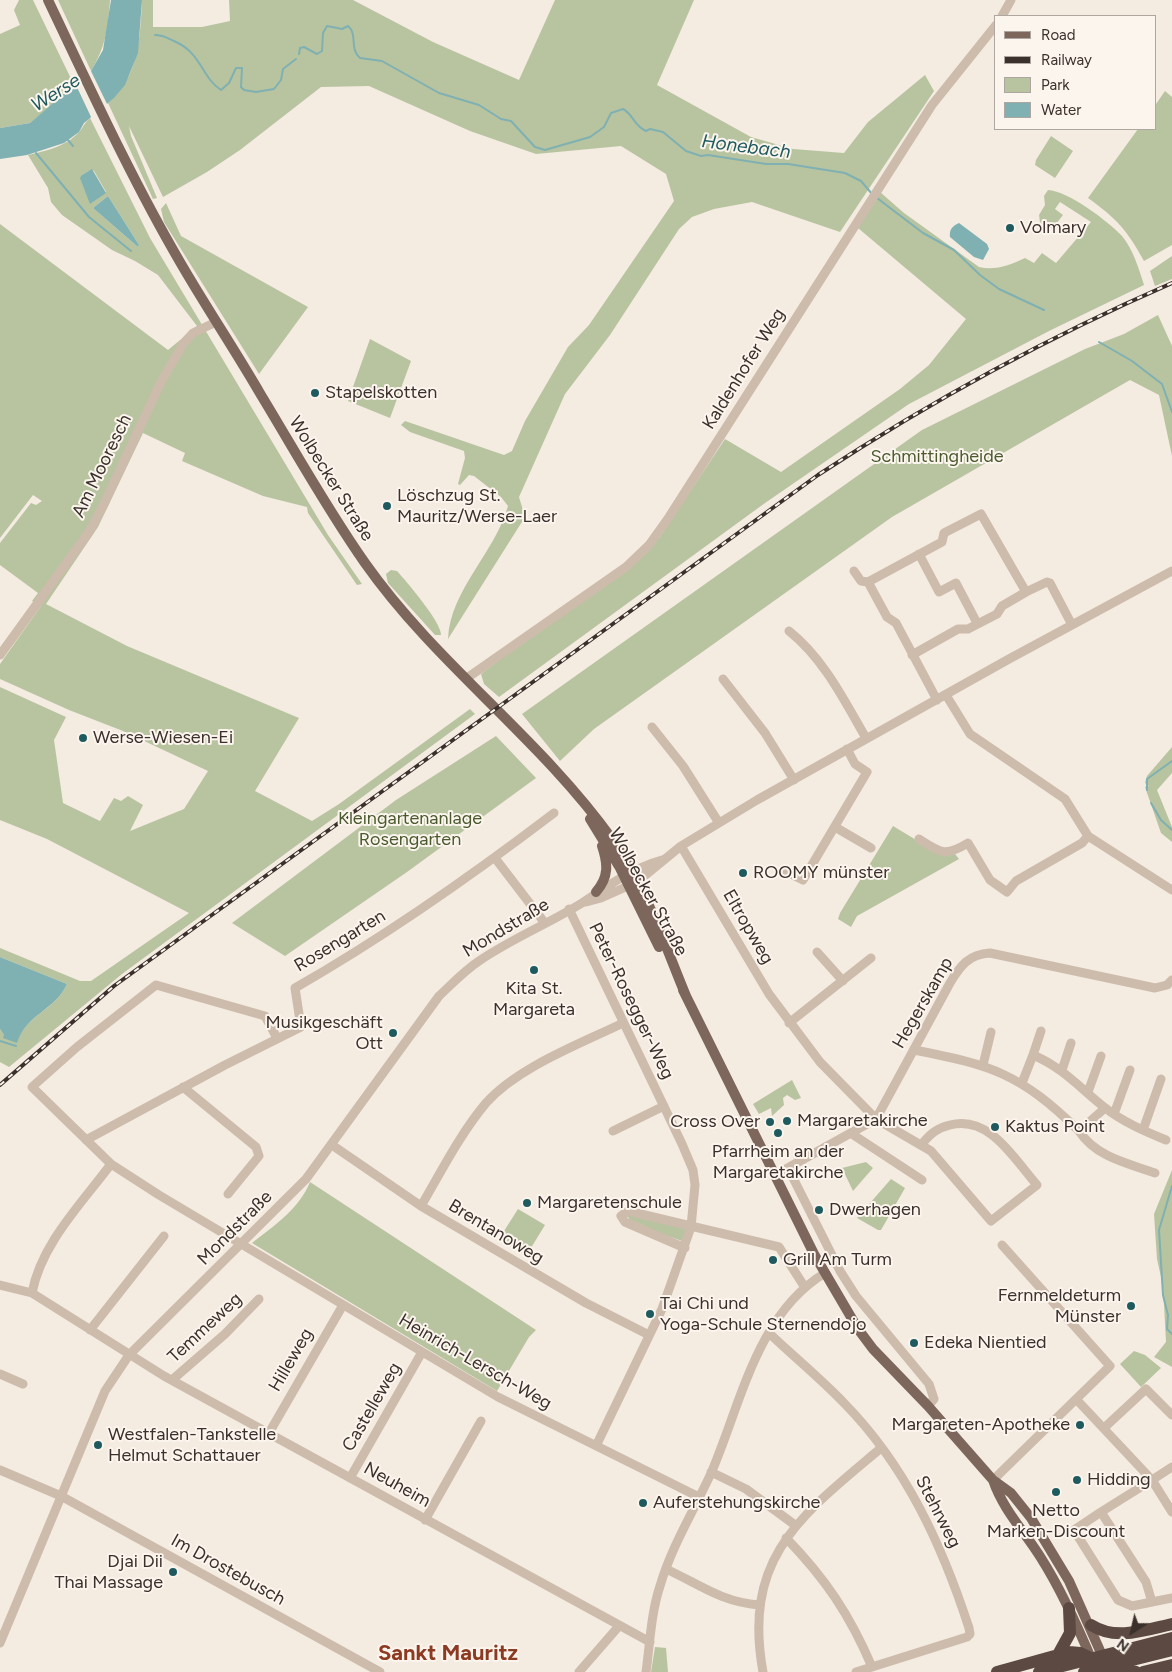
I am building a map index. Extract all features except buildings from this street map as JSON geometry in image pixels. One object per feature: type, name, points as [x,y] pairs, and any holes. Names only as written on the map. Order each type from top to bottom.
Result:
[{"type":"highway","points":[[1060,1653],[1070,1633],[1069,1608]]},
{"type":"highway","points":[[1091,1625],[1102,1631],[1124,1635],[1172,1624]]},
{"type":"highway","points":[[1098,1662],[1124,1635]]},
{"type":"highway","points":[[1039,1672],[1172,1638]]},
{"type":"highway","points":[[1098,1662],[1172,1650]]},
{"type":"highway","points":[[997,1672],[1060,1653],[1136,1672]]},
{"type":"highway","points":[[1143,1672],[1172,1665]]},
{"type":"main road","name":"Wolbecker Straße","points":[[48,0],[110,128],[176,254],[313,484],[366,564],[401,607],[538,751],[612,840],[686,996],[824,1273],[858,1329],[873,1349],[928,1406],[993,1480],[1011,1493],[1031,1518],[1069,1581],[1091,1625],[1098,1662]]},
{"type":"main road","name":"Wolbecker Straße","points":[[583,804],[596,831],[630,879]]},
{"type":"main road","points":[[596,831],[607,867],[604,881],[596,892]]},
{"type":"main road","name":"Wolbecker Straße","points":[[993,1480],[1000,1500],[1034,1547],[1098,1662]]},
{"type":"street","points":[[1003,15],[1011,0]]},
{"type":"street","name":"Kaldenhofer Weg","points":[[467,678],[617,574],[648,545],[669,517],[940,93],[994,27]]},
{"type":"street","name":"Am Mooresch","points":[[0,655],[94,523],[161,382],[183,344],[193,333],[216,322]]},
{"type":"street","points":[[854,571],[861,581],[868,582],[942,542],[944,533],[981,514],[1026,592]]},
{"type":"street","points":[[919,554],[939,592],[956,584],[977,623]]},
{"type":"street","points":[[630,879],[652,872],[662,860],[681,846],[866,738],[1172,571]]},
{"type":"street","points":[[868,582],[887,616],[896,623],[936,700]]},
{"type":"street","points":[[912,655],[958,629],[968,629],[997,614],[1002,606],[1047,582],[1050,583],[1072,625]]},
{"type":"street","points":[[789,631],[808,646],[866,738]]},
{"type":"street","points":[[723,678],[766,733],[794,780]]},
{"type":"street","points":[[946,695],[970,734],[1065,799],[1088,836],[1172,890]]},
{"type":"street","points":[[652,727],[683,766],[720,823]]},
{"type":"street","points":[[785,871],[803,880],[868,772],[855,764],[847,749]]},
{"type":"street","name":"Rosengarten","points":[[86,1140],[183,1087],[302,1027],[295,988],[358,952],[495,858],[554,813]]},
{"type":"street","points":[[835,827],[871,848]]},
{"type":"street","points":[[919,839],[936,850],[949,853],[966,839],[990,880],[1007,892],[1016,881],[1082,843],[1088,836]]},
{"type":"street","name":"Eltropweg","points":[[681,846],[757,976],[789,1023],[820,1062],[876,1119],[922,1144],[931,1151],[991,1221],[1037,1186],[995,1136],[978,1126],[961,1122],[941,1128],[930,1134],[922,1144]]},
{"type":"street","points":[[495,858],[544,922]]},
{"type":"street","name":"Mondstraße","points":[[580,904],[596,892],[630,879]]},
{"type":"street","name":"Mondstraße","points":[[0,1643],[104,1392],[128,1355],[286,1200],[332,1145],[439,996],[479,961],[544,922],[580,904],[601,898],[630,879]]},
{"type":"street","name":"Peter-Rosegger-Weg","points":[[569,909],[693,1170],[696,1196],[691,1227],[685,1248],[662,1309],[596,1446]]},
{"type":"street","points":[[817,952],[843,981]]},
{"type":"street","name":"Hegerskamp","points":[[775,1175],[876,1119],[957,970],[964,962],[976,955],[990,953],[1155,988],[1167,985],[1172,980]]},
{"type":"street","points":[[789,1023],[871,958]]},
{"type":"street","name":"Heinrich-Lersch-Weg","points":[[277,1038],[265,1016],[156,985],[77,1047],[32,1087],[111,1164],[498,1397],[699,1497]]},
{"type":"street","points":[[421,1206],[486,1103],[511,1082],[538,1065],[623,1023]]},
{"type":"street","points":[[1022,1083],[1040,1030]]},
{"type":"street","points":[[984,1065],[991,1032]]},
{"type":"street","points":[[1062,1070],[1071,1043]]},
{"type":"street","points":[[914,1050],[984,1065],[1022,1083],[1051,1104],[1079,1131],[1086,1141],[1102,1154],[1155,1173]]},
{"type":"street","points":[[1033,1054],[1062,1070],[1114,1114],[1166,1140]]},
{"type":"street","points":[[1088,1092],[1101,1056]]},
{"type":"street","points":[[1114,1114],[1130,1070]]},
{"type":"street","points":[[1143,1130],[1161,1079]]},
{"type":"street","points":[[183,1087],[256,1147],[259,1156],[228,1194]]},
{"type":"street","name":"Peter-Rosegger-Weg","points":[[613,1132],[664,1106]]},
{"type":"street","points":[[1079,1131],[1105,1108]]},
{"type":"street","points":[[852,1134],[922,1180]]},
{"type":"street","name":"Brentanoweg","points":[[332,1145],[421,1206],[586,1303],[649,1335]]},
{"type":"street","points":[[0,1285],[32,1292],[35,1277],[51,1245],[111,1164]]},
{"type":"street","points":[[788,1168],[840,1271],[856,1296],[929,1384],[934,1399],[928,1406]]},
{"type":"street","points":[[685,1248],[625,1222],[621,1216],[628,1210],[779,1248],[804,1286]]},
{"type":"street","points":[[90,1330],[164,1236]]},
{"type":"street","points":[[993,1480],[1110,1366],[1002,1245]]},
{"type":"street","points":[[646,1672],[654,1611],[666,1569],[711,1472],[768,1333],[785,1308],[804,1286],[824,1273]]},
{"type":"street","name":"Neuheim","points":[[32,1292],[128,1355],[172,1380],[650,1642]]},
{"type":"street","name":"Temmeweg","points":[[172,1380],[225,1334],[260,1299]]},
{"type":"street","name":"Hilleweg","points":[[269,1432],[343,1305]]},
{"type":"street","name":"Stehrweg","points":[[768,1333],[844,1403],[897,1469],[933,1531],[956,1586],[970,1632],[967,1637],[856,1672]]},
{"type":"street","name":"Castelleweg","points":[[350,1478],[422,1352]]},
{"type":"street","points":[[0,1374],[23,1384]]},
{"type":"street","points":[[1104,1428],[1146,1389],[1172,1415]]},
{"type":"street","points":[[1076,1399],[1152,1480],[1172,1512]]},
{"type":"street","points":[[425,1520],[481,1421]]},
{"type":"street","points":[[763,1672],[758,1646],[759,1605],[767,1577],[786,1538],[795,1525],[826,1494],[881,1448]]},
{"type":"street","points":[[1172,1467],[1074,1530],[1118,1600],[1132,1606],[1172,1598]]},
{"type":"street","points":[[711,1472],[746,1489],[795,1525]]},
{"type":"street","name":"Im Drostebusch","points":[[1,1473],[61,1496],[380,1672]]},
{"type":"street","points":[[1101,1512],[1146,1582],[1152,1602]]},
{"type":"street","points":[[786,1538],[810,1562],[837,1598],[855,1628],[872,1667]]},
{"type":"street","points":[[666,1569],[713,1594],[744,1604],[759,1605]]},
{"type":"street","points":[[579,1672],[619,1626]]},
{"type":"green space","points":[[19,0],[33,0],[75,87],[30,123],[0,128],[0,34],[20,25],[14,10]]},
{"type":"green space","points":[[58,0],[110,0],[105,37],[91,71]]},
{"type":"green space","points":[[142,0],[153,0],[153,27],[202,27],[230,21],[229,0],[353,0],[433,42],[519,80],[555,0],[694,0],[657,85],[751,137],[793,149],[844,153],[868,122],[925,75],[934,91],[840,232],[752,202],[714,209],[692,217],[679,229],[610,335],[565,394],[519,497],[525,517],[448,639],[456,604],[493,540],[508,506],[501,497],[474,476],[469,475],[460,485],[458,484],[465,458],[464,451],[410,432],[401,425],[405,421],[504,455],[512,451],[525,421],[568,347],[589,325],[674,201],[666,174],[621,146],[536,154],[470,131],[369,86],[321,87],[240,150],[207,172],[163,197],[129,126],[131,136],[157,198],[153,199],[108,103],[126,81],[132,69],[139,43]]},
{"type":"green space","points":[[1165,91],[1172,97],[1172,245],[1144,261],[1120,226],[1107,212],[1088,198],[1137,130],[1157,130],[1157,103]]},
{"type":"green space","points":[[90,118],[150,238],[328,535],[362,584],[357,585],[308,513],[307,507],[263,496],[182,461],[185,453],[143,433],[98,527],[46,604],[127,646],[299,718],[255,791],[312,821],[339,804],[470,709],[475,714],[122,974],[9,1067],[0,1062],[0,1029],[4,1035],[17,1042],[28,1024],[56,1000],[67,984],[0,957],[0,948],[80,981],[91,981],[189,913],[47,839],[0,820],[0,687],[66,717],[54,740],[63,803],[100,821],[114,798],[121,801],[128,796],[143,805],[130,831],[184,809],[208,771],[123,731],[69,710],[0,679],[0,664],[41,606],[32,601],[38,593],[0,565],[0,543],[31,503],[36,505],[42,501],[33,495],[0,538],[0,224],[168,350],[197,326],[158,275],[112,250],[62,215],[51,202],[48,188],[28,155],[54,148],[67,142],[78,133]],"holes":[[[91,170],[94,171],[106,192],[91,203],[82,175]],[[108,196],[139,245],[138,247],[93,208]]]},
{"type":"green space","points":[[1051,136],[1073,151],[1055,178],[1035,165],[1036,160]]},
{"type":"green space","points":[[1048,190],[1077,201],[1098,215],[1122,236],[1138,266],[1144,285],[1049,331],[909,404],[765,503],[499,697],[484,684],[481,674],[660,537],[725,439],[781,472],[900,389],[929,365],[966,319],[858,228],[880,192],[904,213],[979,267],[997,268],[1025,258],[1034,263],[1042,253],[1056,263],[1091,222],[1060,202],[1055,209],[1063,215],[1048,234],[1040,222],[1039,215],[1045,205],[1044,196]]},
{"type":"green space","points":[[166,203],[181,236],[308,307],[259,374],[164,222],[161,209]]},
{"type":"green space","points":[[1172,256],[1172,279],[1155,286],[1150,271]]},
{"type":"green space","name":"Schmittingheide","points":[[1158,315],[1172,346],[1172,456],[1159,395],[1130,380],[892,517],[594,729],[560,761],[522,714],[922,430],[1085,349],[1124,334]]},
{"type":"green space","points":[[370,339],[411,361],[390,418],[348,401]]},
{"type":"green space","points":[[391,570],[397,571],[423,602],[436,621],[441,635],[435,635],[388,583],[386,574]]},
{"type":"green space","name":"Kleingartenanlage Rosengarten","points":[[496,736],[536,778],[407,872],[285,956],[232,923],[396,800]]},
{"type":"green space","points":[[1172,747],[1172,773],[1157,790],[1172,827],[1172,842],[1161,833],[1145,787],[1149,786],[1145,783],[1147,776]]},
{"type":"green space","points":[[893,826],[936,852],[955,854],[959,859],[857,916],[851,927],[838,919],[840,913]]},
{"type":"green space","points":[[792,1080],[801,1098],[795,1100],[787,1095],[783,1098],[784,1105],[772,1116],[771,1108],[759,1114],[753,1104]]},
{"type":"green space","points":[[866,1162],[873,1168],[853,1191],[842,1168]]},
{"type":"green space","points":[[1172,1170],[1172,1367],[1154,1357],[1166,1342],[1163,1286],[1157,1259],[1154,1214]]},
{"type":"green space","points":[[891,1179],[905,1188],[881,1230],[878,1230],[857,1218]]},
{"type":"green space","points":[[310,1182],[536,1330],[529,1337],[497,1391],[252,1243],[293,1209]]},
{"type":"green space","points":[[518,1209],[545,1225],[526,1256],[499,1239]]},
{"type":"green space","points":[[627,1215],[684,1227],[686,1230],[682,1241],[631,1222]]},
{"type":"green space","points":[[1134,1351],[1145,1355],[1161,1368],[1141,1387],[1120,1364]]},
{"type":"green space","points":[[655,1647],[666,1648],[668,1672],[651,1672]]},
{"type":"water","points":[[111,0],[142,0],[138,53],[125,85],[114,98],[84,123],[79,132],[64,143],[27,155],[0,159],[0,128],[30,123],[91,71],[103,50]]},
{"type":"water","points":[[92,169],[106,193],[90,204],[80,178]]},
{"type":"water","points":[[108,196],[139,245],[138,247],[93,208]]},
{"type":"water","points":[[959,223],[987,244],[989,249],[983,260],[974,257],[950,237],[952,228]]},
{"type":"water","points":[[0,957],[67,984],[56,1000],[27,1025],[17,1043],[3,1038],[4,1035],[0,1029]]},
{"type":"pier","points":[[90,69],[108,106],[92,119],[75,83]]},
{"type":"waterway","name":"Honebach","points":[[299,54],[300,48],[304,47],[317,54],[322,51],[323,33],[327,26],[342,29],[348,26],[353,33],[355,50],[360,58],[382,61],[439,93],[479,105],[501,119],[511,121],[535,147],[545,150],[590,137],[604,127],[611,113],[623,109],[642,129],[663,132],[686,151],[701,156],[708,155],[766,164],[788,164],[845,173],[861,181],[872,194]]},
{"type":"waterway","name":"Honebach","points":[[155,35],[167,38],[183,46],[196,58],[214,85],[221,90],[229,83],[236,68],[242,68],[241,87],[244,90],[256,92],[274,89],[281,80],[283,69],[296,59]]},
{"type":"waterway","points":[[68,140],[73,146]]},
{"type":"waterway","points":[[36,153],[89,217],[131,251]]},
{"type":"waterway","name":"Honebach","points":[[877,198],[923,233],[954,250],[980,275],[999,289],[1044,310]]},
{"type":"waterway","name":"Honebach","points":[[1099,342],[1132,361],[1162,384],[1172,412]]},
{"type":"waterway","points":[[1147,790],[1147,779],[1172,761]]},
{"type":"waterway","points":[[1151,803],[1161,820],[1172,830]]},
{"type":"waterway","points":[[0,1041],[16,1046]]},
{"type":"waterway","points":[[1172,1186],[1159,1230],[1163,1295],[1168,1315],[1167,1329],[1172,1334]]},
{"type":"railway","points":[[0,1085],[114,986],[818,475],[904,421],[1035,348],[1172,283]]},
{"type":"place","name":"Volmary","points":[[1010,228]]},
{"type":"place","name":"Stapelskotten","points":[[315,393]]},
{"type":"place","name":"Löschzug St. Mauritz/Werse-Laer","points":[[387,506]]},
{"type":"place","name":"Werse-Wiesen-Ei","points":[[83,738]]},
{"type":"place","name":"ROOMY münster","points":[[743,873]]},
{"type":"place","name":"Kita St. Margareta","points":[[534,970]]},
{"type":"place","name":"Musikgeschäft Ott","points":[[393,1033]]},
{"type":"place","name":"Margaretakirche","points":[[787,1121]]},
{"type":"place","name":"Cross Over","points":[[770,1122]]},
{"type":"place","name":"Kaktus Point","points":[[995,1127]]},
{"type":"place","name":"Pfarrheim an der Margaretakirche","points":[[778,1133]]},
{"type":"place","name":"Margaretenschule","points":[[527,1203]]},
{"type":"place","name":"Dwerhagen","points":[[819,1210]]},
{"type":"place","name":"Grill Am Turm","points":[[773,1260]]},
{"type":"place","name":"Fernmeldeturm Münster","points":[[1131,1306]]},
{"type":"place","name":"Tai Chi und Yoga-Schule Sternendojo","points":[[650,1314]]},
{"type":"place","name":"Edeka Nientied","points":[[914,1343]]},
{"type":"place","name":"Margareten-Apotheke","points":[[1080,1425]]},
{"type":"place","name":"Westfalen-Tankstelle Helmut Schattauer","points":[[98,1445]]},
{"type":"place","name":"Hidding","points":[[1077,1480]]},
{"type":"place","name":"Netto Marken-Discount","points":[[1056,1492]]},
{"type":"place","name":"Auferstehungskirche","points":[[643,1503]]},
{"type":"place","name":"Djai Dii Thai Massage","points":[[173,1572]]},
{"type":"district","name":"Sankt Mauritz","points":[[448,1654]]},
{"type":"water label","name":"Werse","points":[[56,93]]}]
